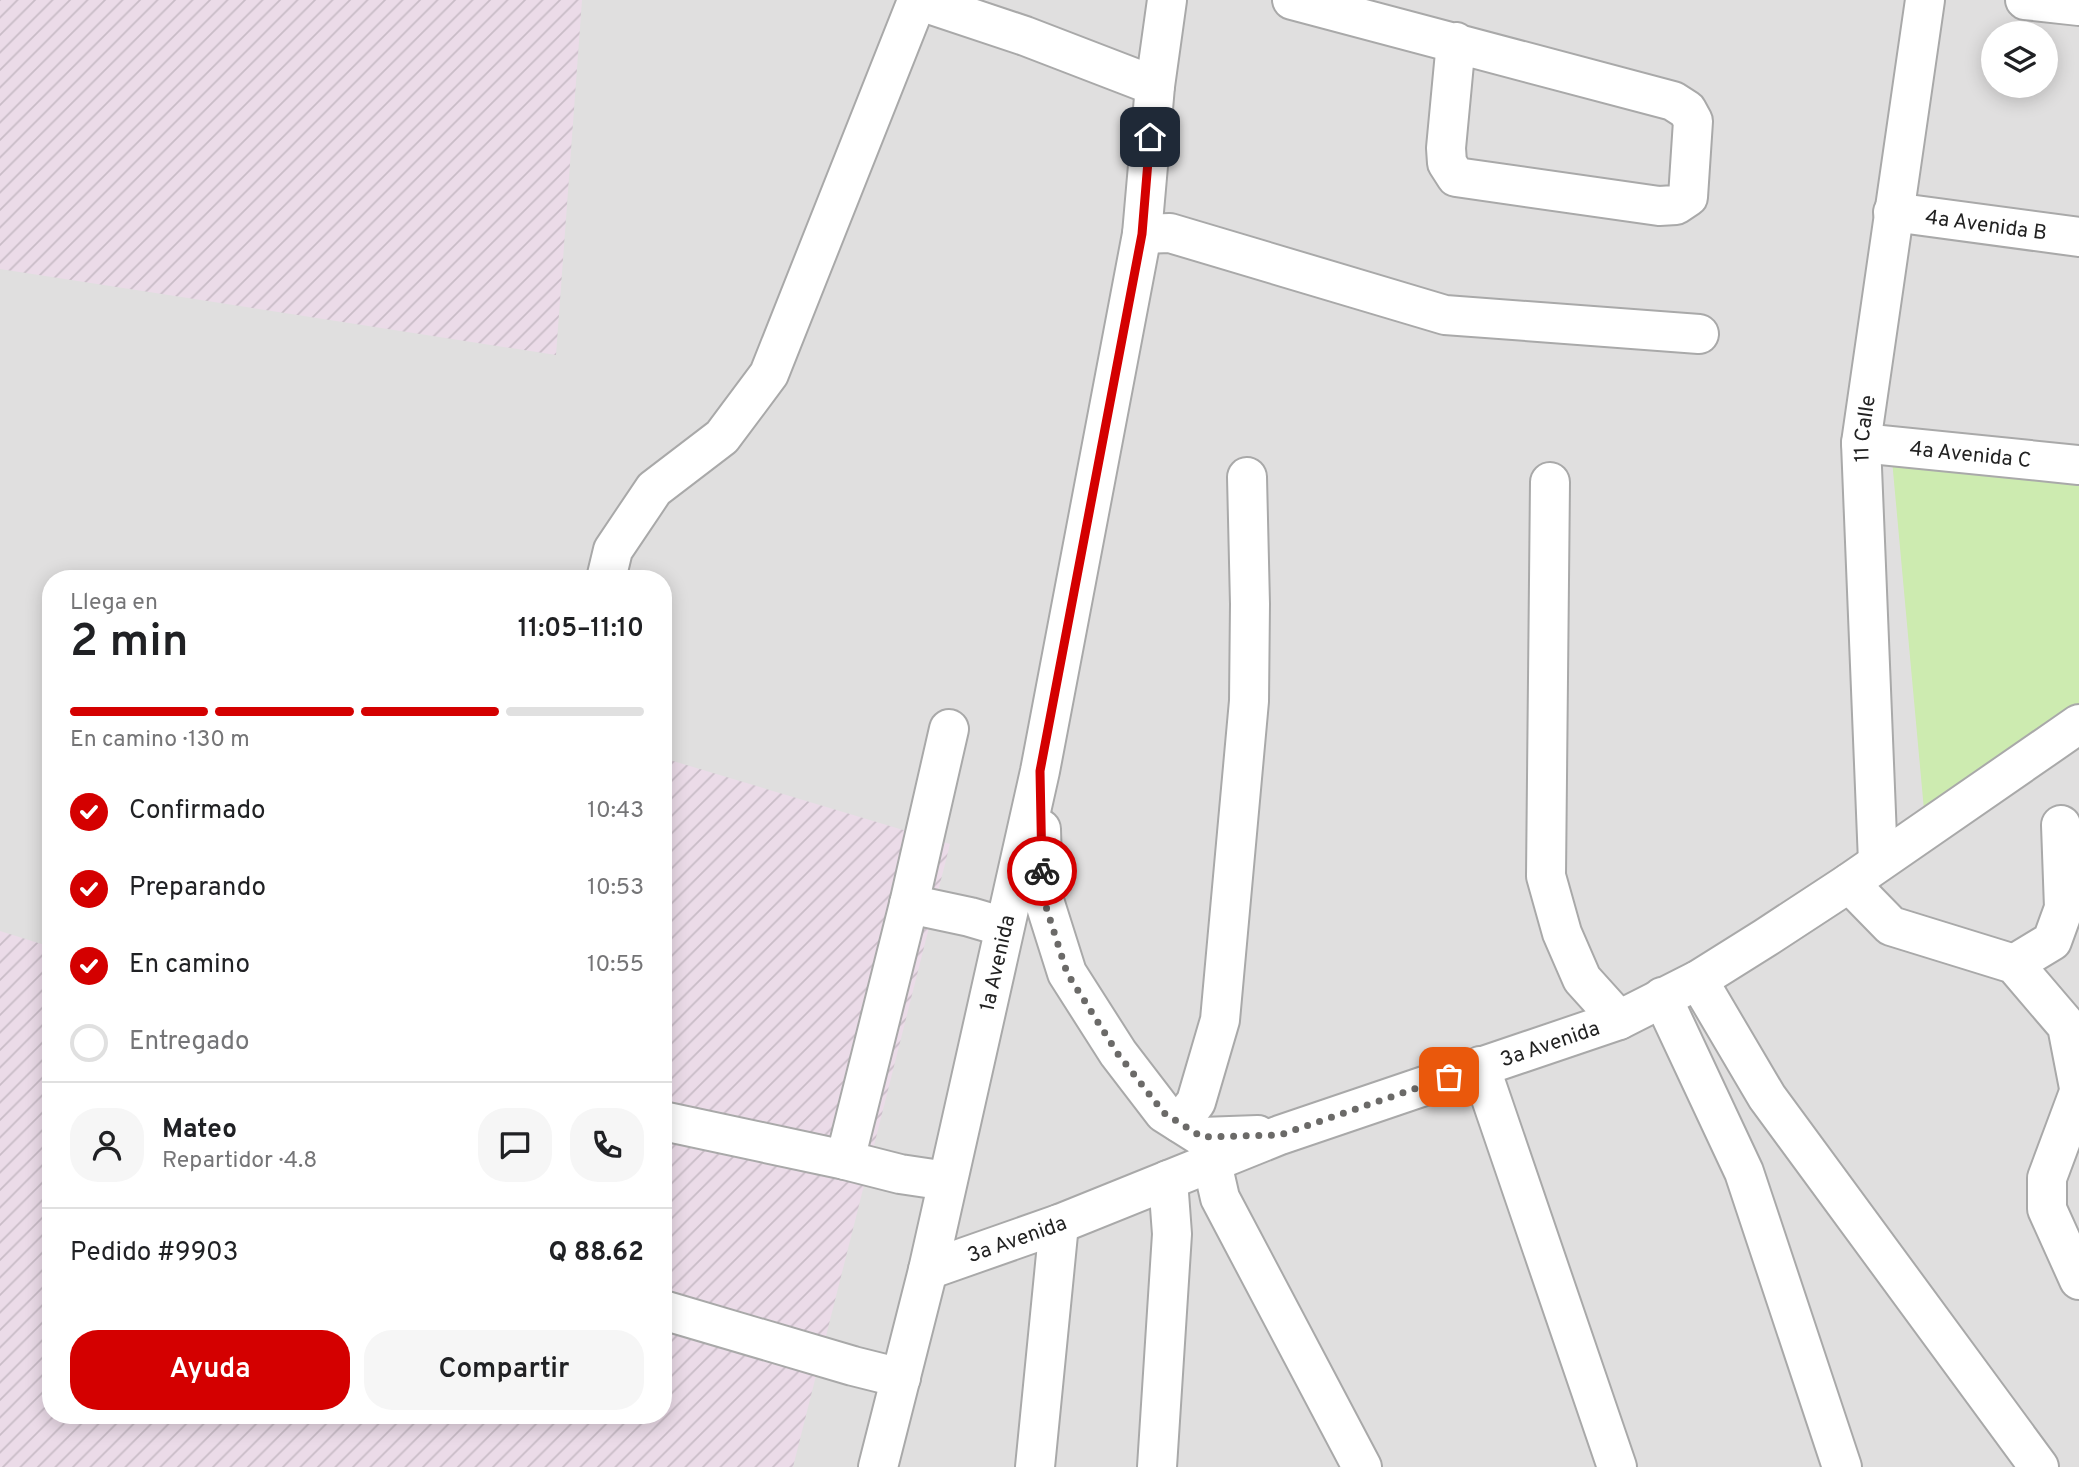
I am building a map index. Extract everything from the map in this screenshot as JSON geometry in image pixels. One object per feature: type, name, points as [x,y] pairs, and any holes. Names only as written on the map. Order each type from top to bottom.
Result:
[{"type":"street","name":"1a Avenida","points":[[878,1467],[928,1270],[1040,771],[1142,234],[1155,86],[1167,0]]},
{"type":"street","points":[[1292,0],[1456,42],[1673,101],[1687,110],[1693,121],[1688,197],[1676,205],[1659,206],[1456,177],[1447,163],[1446,148],[1456,42]]},
{"type":"street","name":"11 Calle","points":[[1864,872],[1861,443],[1926,0]]},
{"type":"street","points":[[2025,0],[2079,6]]},
{"type":"street","points":[[608,570],[612,550],[654,489],[722,437],[769,374],[917,1],[1025,36],[1155,86]]},
{"type":"street","name":"4a Avenida B","points":[[1894,212],[2079,237]]},
{"type":"street","points":[[1142,234],[1170,233],[1445,315],[1699,334]]},
{"type":"street","name":"4a Avenida C","points":[[1861,443],[2079,465]]},
{"type":"street","points":[[1180,1123],[1196,1102],[1220,1020],[1249,701],[1247,477]]},
{"type":"street","points":[[1549,482],[1546,876],[1562,933],[1582,979],[1619,1020]]},
{"type":"street","name":"3a Avenida","points":[[928,1270],[1059,1224],[1280,1135],[1619,1020],[1698,980],[1864,872],[2079,724]]},
{"type":"street","points":[[845,1160],[909,904],[949,729]]},
{"type":"street","points":[[1040,771],[1043,897],[1067,973],[1118,1054],[1164,1113],[1202,1137],[1280,1135]]},
{"type":"street","points":[[2014,964],[2052,940],[2064,908],[2061,825]]},
{"type":"street","points":[[1864,872],[1891,926],[2014,964],[2067,1026],[2079,1090],[2047,1178],[2047,1209],[2079,1280]]},
{"type":"street","points":[[909,904],[1004,927]]},
{"type":"street","points":[[1698,980],[1767,1097],[2039,1467]]},
{"type":"street","points":[[1662,997],[1744,1172],[1842,1467]]},
{"type":"street","points":[[1480,1066],[1617,1467]]},
{"type":"street","points":[[672,1123],[900,1174],[947,1181]]},
{"type":"street","points":[[1212,1163],[1220,1198],[1362,1467]]},
{"type":"street","points":[[1157,1467],[1172,1234],[1168,1180]]},
{"type":"street","points":[[1035,1467],[1059,1224]]},
{"type":"street","points":[[672,1313],[901,1378]]},
{"type":"shaded area","points":[[0,0],[2079,0],[2079,1467],[0,1467]]},
{"type":"shaded area","points":[[0,0],[582,0],[556,355],[0,269]]},
{"type":"shaded area","points":[[672,761],[950,844],[793,1467],[0,1467],[0,931],[42,944],[42,1424],[672,1424]]},
{"type":"green space","points":[[1892,460],[2079,485],[2079,709],[1925,821]]},
{"type":"way so far","points":[[1042,871],[1043,897],[1067,973],[1118,1054],[1164,1113],[1202,1137],[1280,1135],[1449,1077]]},
{"type":"route","points":[[1042,871],[1040,771],[1142,234],[1150,137]]}]
